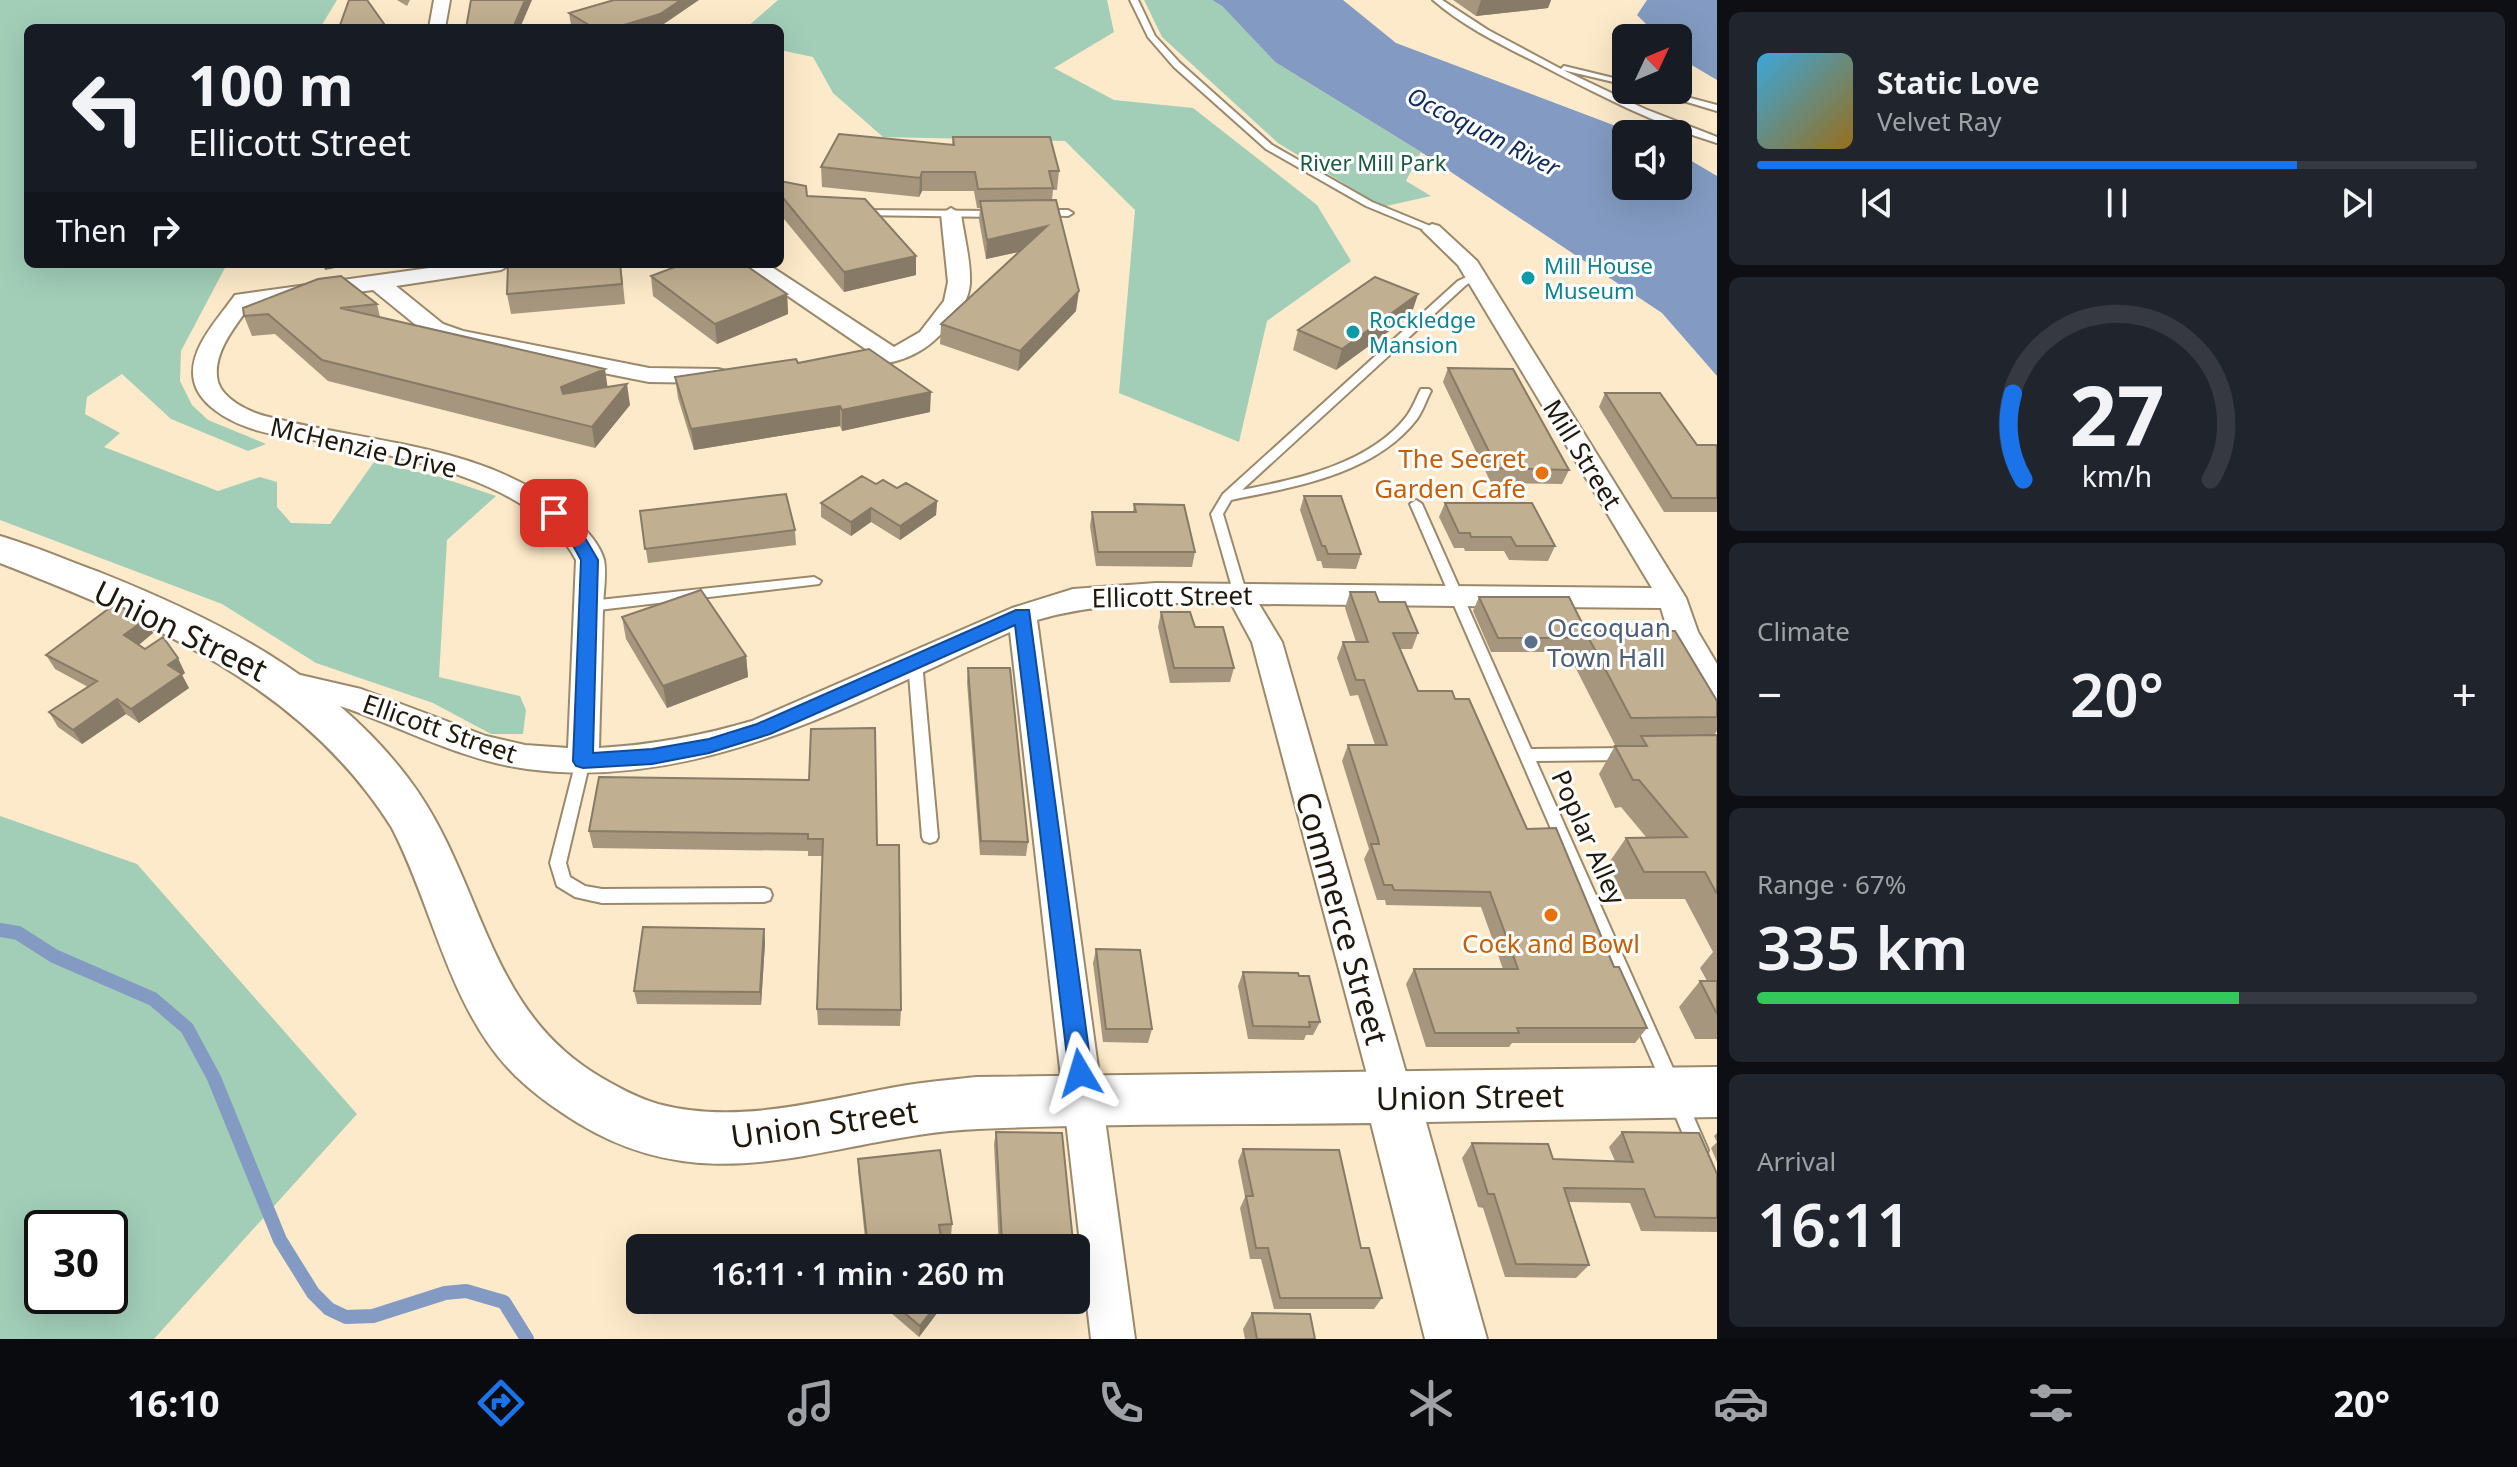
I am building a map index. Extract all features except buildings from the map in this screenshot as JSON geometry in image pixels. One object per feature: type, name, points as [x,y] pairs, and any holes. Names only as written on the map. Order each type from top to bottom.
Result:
[{"type":"street","points":[[438,24],[442,0]]},
{"type":"street","points":[[822,366],[892,356],[924,341],[955,302],[959,282],[951,214]]},
{"type":"street","name":"Mill Street","points":[[1432,230],[1466,261],[1672,598],[1683,632],[1717,690]]},
{"type":"street","points":[[378,283],[475,268]]},
{"type":"street","points":[[758,268],[892,356]]},
{"type":"street","points":[[378,283],[435,329],[457,337],[649,375],[683,377],[748,373]]},
{"type":"street","name":"McHenzie Drive","points":[[378,283],[243,300],[209,347],[205,366],[207,387],[217,401],[234,413],[256,422],[400,450],[443,462],[533,500],[554,513],[576,535],[590,560],[583,761]]},
{"type":"street","name":"Union Street","points":[[0,549],[200,632],[283,682],[334,724],[391,789],[407,813],[436,867],[487,991],[516,1038],[574,1091],[626,1120],[669,1133],[739,1140],[810,1132],[899,1112],[976,1103],[1696,1092]]},
{"type":"street","name":"Ellicott Street","points":[[283,682],[350,697],[481,747],[525,757],[583,761],[652,757],[709,746],[763,729],[1022,615],[1073,599],[1109,594],[1672,598]]},
{"type":"street","name":"Commerce Street","points":[[1240,595],[1267,642],[1393,1097],[1456,1339]]},
{"type":"street","points":[[1022,615],[1113,1339]]},
{"type":"lane","points":[[1134,0],[1152,37],[1177,65],[1269,147],[1359,199],[1432,230]]},
{"type":"lane","points":[[1437,0],[1461,18],[1544,64],[1625,104],[1717,140]]},
{"type":"lane","points":[[1544,64],[1612,80]]},
{"type":"lane","points":[[1692,101],[1717,108]]},
{"type":"lane","points":[[842,212],[1010,214]]},
{"type":"lane","points":[[1024,213],[1068,213]]},
{"type":"lane","points":[[1240,595],[1217,514],[1227,497],[1462,283],[1475,276]]},
{"type":"lane","points":[[1227,497],[1281,486],[1347,464],[1405,427],[1421,405],[1425,391]]},
{"type":"lane","name":"Poplar Alley","points":[[1416,504],[1527,755],[1696,1092],[1704,1162]]},
{"type":"lane","points":[[590,606],[814,581]]},
{"type":"lane","points":[[915,662],[930,837]]},
{"type":"lane","points":[[1527,755],[1638,754]]},
{"type":"lane","points":[[583,761],[558,863],[563,881],[581,892],[602,896],[764,895]]},
{"type":"green space","points":[[0,0],[337,0],[322,24],[24,24],[24,268],[225,268],[181,351],[180,381],[192,405],[208,420],[266,444],[248,451],[171,419],[122,374],[87,397],[85,414],[120,433],[104,447],[218,491],[260,477],[277,482],[277,507],[291,523],[330,524],[374,462],[440,477],[496,496],[447,540],[439,677],[520,696],[526,710],[523,734],[491,734],[433,703],[316,663],[222,604],[0,520]]},
{"type":"green space","points":[[778,0],[1107,0],[1114,32],[1054,68],[1114,100],[1193,108],[1317,205],[1351,261],[1267,321],[1239,442],[1119,393],[1135,210],[1065,141],[883,137],[833,93],[813,57],[784,51],[784,24],[751,24]]},
{"type":"green space","name":"River Mill Park","points":[[1144,0],[1212,0],[1222,6],[1275,62],[1421,152],[1406,181],[1431,196],[1382,207],[1278,143],[1162,37]]},
{"type":"green space","points":[[0,816],[137,864],[357,1114],[154,1339],[0,1339]]},
{"type":"water","name":"Occoquan River","points":[[1212,0],[1343,0],[1396,43],[1612,125],[1612,200],[1692,200],[1692,161],[1717,176],[1717,376],[1662,313],[1421,152],[1275,62],[1222,6]]},
{"type":"water","points":[[1647,0],[1717,0],[1717,80],[1692,65],[1692,24],[1646,24],[1637,15]]},
{"type":"waterway","points":[[0,930],[18,933],[54,956],[153,999],[187,1028],[214,1078],[280,1240],[313,1293],[329,1309],[346,1317],[373,1316],[445,1293],[466,1291],[504,1302],[527,1339]]},
{"type":"place","name":"Mill House Museum","points":[[1528,278]]},
{"type":"place","name":"Rockledge Mansion","points":[[1353,332]]},
{"type":"place","name":"The Secret Garden Cafe","points":[[1542,473]]},
{"type":"place","name":"Occoquan Town Hall","points":[[1531,642]]},
{"type":"place","name":"Cock and Bowl","points":[[1551,915]]},
{"type":"route","points":[[554,513],[576,535],[590,560],[583,761],[652,757],[709,746],[763,729],[1022,615],[1080,1073]]}]
